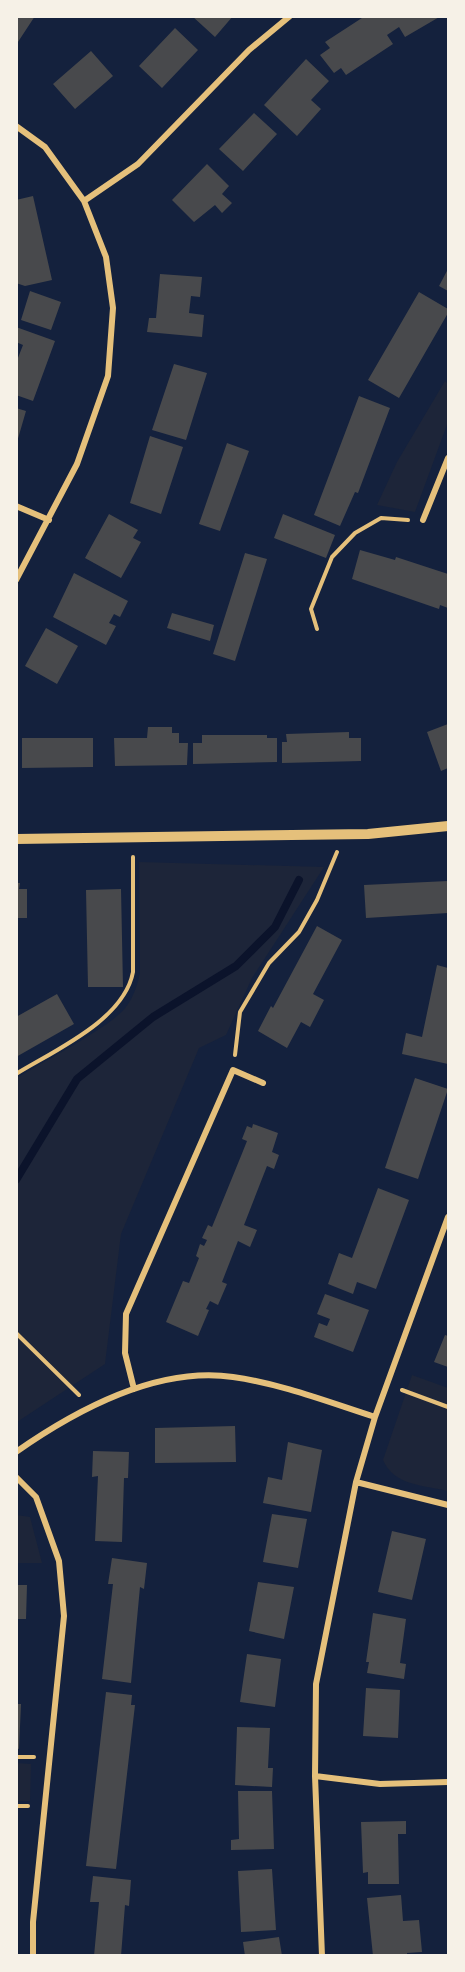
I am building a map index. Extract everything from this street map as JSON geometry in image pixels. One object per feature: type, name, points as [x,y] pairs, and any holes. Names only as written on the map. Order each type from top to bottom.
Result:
[{"type":"street","points":[[84,201],[138,164],[249,50],[290,16]]},
{"type":"street","points":[[16,126],[45,147],[84,201],[106,257],[112,308],[108,376],[77,464],[16,579]]},
{"type":"street","points":[[423,520],[448,458]]},
{"type":"street","points":[[16,506],[49,520]]},
{"type":"street","points":[[16,839],[343,834],[448,826]]},
{"type":"street","points":[[134,1389],[125,1353],[126,1314],[233,1070],[263,1083]]},
{"type":"street","points":[[322,1956],[315,1776],[316,1684],[356,1482],[375,1417],[448,1217]]},
{"type":"street","points":[[16,1452],[91,1406],[134,1389],[179,1378],[231,1377],[274,1385],[375,1417]]},
{"type":"street","points":[[16,1477],[36,1497],[59,1561],[64,1616],[33,1922],[33,1956]]},
{"type":"street","points":[[356,1482],[448,1505]]},
{"type":"street","points":[[315,1776],[380,1784],[448,1782]]},
{"type":"path","points":[[317,629],[311,609],[332,557],[355,533],[381,518],[423,520]]},
{"type":"path","points":[[233,1070],[240,1012],[269,963],[303,924],[331,871],[343,834]]},
{"type":"path","points":[[16,1074],[101,1019],[119,1004],[130,987],[133,972],[133,837]]},
{"type":"path","points":[[16,1333],[91,1406]]},
{"type":"path","points":[[387,1384],[448,1407]]},
{"type":"shaded area","points":[[445,381],[448,384],[448,422],[415,512],[377,505],[397,462]]},
{"type":"shaded area","points":[[139,862],[324,867],[252,978],[226,1035],[199,1048],[121,1234],[105,1364],[17,1422],[17,1078],[106,1024],[126,1007],[131,999],[140,973]]},
{"type":"shaded area","points":[[412,1375],[448,1388],[448,1491],[402,1480],[388,1469],[383,1460]]},
{"type":"shaded area","points":[[17,1515],[30,1517],[42,1563],[17,1563]]},
{"type":"shaded area","points":[[16,1763],[31,1764],[30,1801],[17,1801]]},
{"type":"building","points":[[16,16],[35,16],[16,45]]},
{"type":"building","points":[[192,16],[233,16],[215,37]]},
{"type":"building","points":[[365,16],[375,18],[441,16],[405,37],[399,27],[387,35],[393,44],[346,75],[341,68],[334,73],[320,55],[330,48],[325,42]]},
{"type":"building","points":[[175,28],[198,50],[162,88],[139,66]]},
{"type":"building","points":[[91,51],[113,76],[75,109],[53,84]]},
{"type":"building","points":[[306,59],[329,81],[311,100],[321,109],[297,136],[264,105]]},
{"type":"building","points":[[254,113],[277,134],[243,171],[219,149]]},
{"type":"building","points":[[207,164],[229,186],[222,194],[232,203],[222,213],[215,205],[194,222],[172,200]]},
{"type":"building","points":[[33,196],[52,280],[25,286],[16,283],[16,200]]},
{"type":"building","points":[[448,269],[448,291],[439,286]]},
{"type":"building","points":[[160,274],[202,277],[200,297],[191,296],[189,313],[204,315],[202,337],[147,332],[149,318],[156,318]]},
{"type":"building","points":[[30,291],[61,302],[51,330],[21,320]]},
{"type":"building","points":[[419,292],[448,309],[448,313],[399,398],[368,380]]},
{"type":"building","points":[[16,327],[55,341],[33,401],[16,395],[16,363],[23,345],[16,342]]},
{"type":"building","points":[[174,364],[207,373],[186,440],[152,430]]},
{"type":"building","points":[[359,396],[390,408],[358,493],[355,492],[340,526],[314,515]]},
{"type":"building","points":[[16,408],[26,411],[17,442],[16,442]]},
{"type":"building","points":[[150,436],[183,447],[161,514],[130,503]]},
{"type":"building","points":[[227,443],[249,451],[220,531],[199,524]]},
{"type":"building","points":[[109,514],[138,530],[133,538],[141,542],[121,578],[85,558]]},
{"type":"building","points":[[283,514],[335,535],[326,558],[274,538]]},
{"type":"building","points":[[360,550],[395,560],[396,557],[448,574],[448,608],[440,605],[439,609],[352,579]]},
{"type":"building","points":[[245,553],[267,559],[235,661],[213,654]]},
{"type":"building","points":[[74,573],[128,601],[120,617],[114,614],[109,623],[116,626],[106,645],[53,617]]},
{"type":"building","points":[[172,613],[214,625],[210,641],[167,628]]},
{"type":"building","points":[[46,628],[78,646],[57,684],[25,666]]},
{"type":"building","points":[[448,724],[448,768],[441,771],[427,732]]},
{"type":"building","points":[[148,727],[172,727],[172,733],[179,733],[179,743],[188,743],[187,765],[115,766],[114,738],[147,738]]},
{"type":"building","points":[[349,732],[349,738],[361,738],[361,761],[282,763],[282,742],[287,742],[286,734]]},
{"type":"building","points":[[202,735],[267,735],[267,738],[277,738],[277,762],[193,764],[193,743],[202,743]]},
{"type":"building","points":[[22,738],[93,738],[93,767],[22,768]]},
{"type":"building","points":[[448,881],[448,913],[366,918],[364,885]]},
{"type":"building","points":[[16,883],[20,883],[19,889],[27,889],[27,918],[16,918]]},
{"type":"building","points":[[121,889],[123,987],[88,987],[86,890]]},
{"type":"building","points":[[317,926],[342,940],[313,994],[324,1000],[310,1027],[301,1022],[287,1048],[258,1031],[271,1006],[273,1008]]},
{"type":"building","points":[[437,965],[448,968],[448,1064],[402,1054],[406,1033],[422,1037]]},
{"type":"building","points":[[57,994],[74,1024],[16,1057],[16,1017]]},
{"type":"building","points":[[415,1078],[448,1089],[418,1179],[385,1168]]},
{"type":"building","points":[[253,1124],[278,1133],[272,1152],[279,1155],[274,1169],[267,1166],[244,1225],[257,1230],[250,1247],[238,1241],[222,1282],[227,1284],[218,1305],[210,1301],[206,1309],[209,1310],[198,1336],[166,1322],[183,1281],[189,1283],[199,1258],[196,1256],[200,1244],[204,1246],[207,1240],[202,1238],[208,1225],[212,1227],[247,1141],[242,1139],[247,1126],[252,1128]]},
{"type":"building","points":[[378,1188],[409,1200],[376,1289],[357,1282],[353,1294],[328,1284],[339,1253],[352,1258]]},
{"type":"building","points":[[325,1294],[369,1310],[353,1352],[314,1337],[319,1323],[327,1326],[330,1319],[317,1314]]},
{"type":"building","points":[[445,1335],[448,1336],[448,1367],[434,1362]]},
{"type":"building","points":[[235,1426],[236,1462],[155,1463],[155,1428]]},
{"type":"building","points":[[288,1442],[322,1450],[311,1512],[263,1503],[268,1477],[282,1480]]},
{"type":"building","points":[[93,1451],[129,1452],[128,1478],[124,1478],[122,1542],[95,1541],[98,1476],[92,1477]]},
{"type":"building","points":[[272,1514],[307,1519],[298,1568],[263,1562]]},
{"type":"building","points":[[392,1531],[426,1539],[412,1600],[378,1592]]},
{"type":"building","points":[[112,1558],[147,1563],[144,1589],[140,1587],[131,1683],[102,1679],[113,1584],[108,1584]]},
{"type":"building","points":[[258,1582],[294,1587],[284,1639],[249,1631]]},
{"type":"building","points":[[16,1585],[27,1585],[26,1619],[16,1619]]},
{"type":"building","points":[[373,1613],[406,1619],[400,1663],[406,1664],[404,1679],[367,1673],[369,1662],[366,1662]]},
{"type":"building","points":[[247,1654],[281,1659],[275,1707],[240,1702]]},
{"type":"building","points":[[366,1688],[400,1690],[398,1738],[363,1736]]},
{"type":"building","points":[[106,1692],[132,1695],[131,1705],[135,1705],[116,1869],[86,1866]]},
{"type":"building","points":[[16,1704],[21,1704],[19,1749],[16,1748]]},
{"type":"building","points":[[237,1727],[270,1728],[268,1768],[273,1768],[272,1787],[235,1785]]},
{"type":"building","points":[[238,1791],[272,1791],[274,1849],[231,1850],[231,1840],[239,1839]]},
{"type":"building","points":[[406,1821],[406,1834],[398,1834],[399,1884],[368,1884],[368,1872],[363,1873],[361,1822]]},
{"type":"building","points":[[272,1869],[276,1930],[241,1932],[238,1871]]},
{"type":"building","points":[[93,1876],[131,1880],[129,1906],[125,1905],[121,1956],[94,1956],[99,1902],[90,1902]]},
{"type":"building","points":[[401,1895],[403,1921],[419,1920],[422,1952],[407,1953],[407,1956],[373,1956],[367,1898]]},
{"type":"building","points":[[279,1937],[282,1956],[245,1956],[243,1942]]},
{"type":"waterway","points":[[16,1180],[77,1079],[153,1017],[236,966],[275,927],[299,880]]}]
